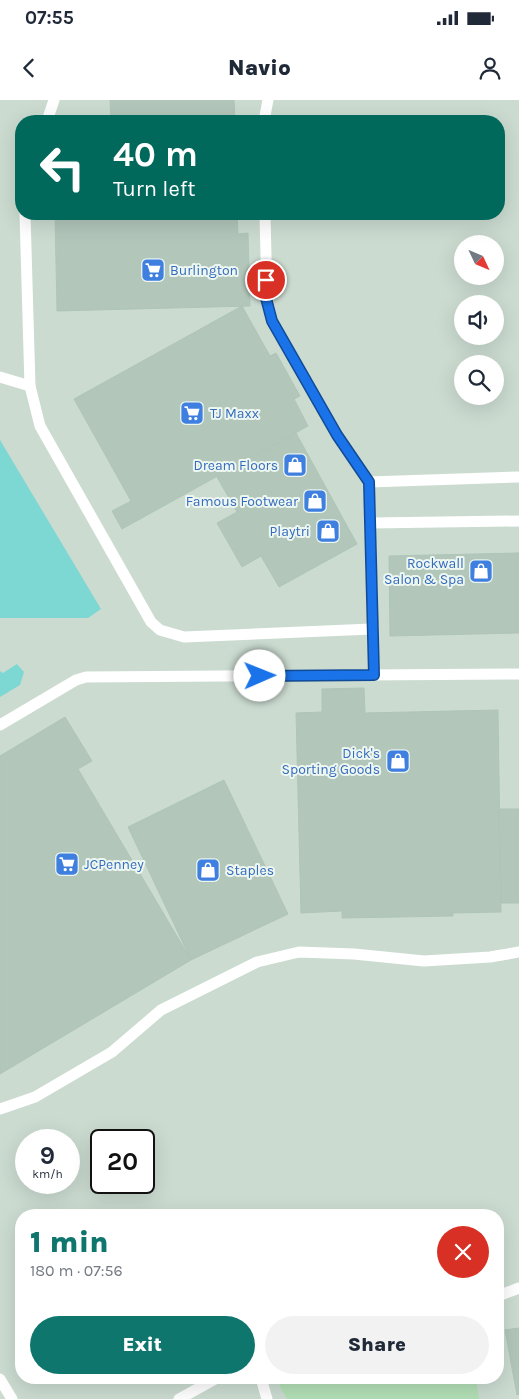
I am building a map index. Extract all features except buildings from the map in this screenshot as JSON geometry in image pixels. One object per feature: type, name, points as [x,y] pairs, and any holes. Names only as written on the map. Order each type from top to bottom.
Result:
[{"type":"lane","points":[[50,115],[54,100]]},
{"type":"lane","points":[[265,115],[268,100]]},
{"type":"lane","points":[[25,220],[30,386],[40,426],[151,622],[160,630],[184,637],[372,629]]},
{"type":"lane","points":[[265,220],[266,298],[272,321],[337,435],[369,482],[374,675]]},
{"type":"lane","points":[[0,377],[30,386]]},
{"type":"lane","points":[[369,482],[519,477]]},
{"type":"lane","points":[[370,523],[519,521]]},
{"type":"lane","points":[[0,725],[76,680],[86,677],[519,674]]},
{"type":"lane","points":[[0,1110],[35,1097],[112,1052],[161,1010],[257,962],[300,952],[424,961],[490,958],[519,952]]},
{"type":"lane","points":[[504,1294],[519,1288]]},
{"type":"lane","points":[[0,1379],[12,1399]]},
{"type":"lane","points":[[179,1399],[206,1384]]},
{"type":"lane","points":[[264,1384],[268,1399]]},
{"type":"shaded area","points":[[0,100],[519,100],[519,1399],[0,1399]]},
{"type":"green space","points":[[280,1384],[477,1384],[479,1399],[287,1399]]},
{"type":"water","points":[[0,440],[101,609],[88,618],[0,618]]},
{"type":"water","points":[[17,664],[24,672],[20,685],[0,697],[0,671],[3,673]]},
{"type":"place","name":"Burlington","points":[[153,270]]},
{"type":"place","name":"TJ Maxx","points":[[192,413]]},
{"type":"place","name":"Dream Floors","points":[[295,465]]},
{"type":"place","name":"Famous Footwear","points":[[315,501]]},
{"type":"place","name":"Playtri","points":[[328,531]]},
{"type":"place","name":"Rockwall Salon & Spa","points":[[481,571]]},
{"type":"place","name":"Dick's Sporting Goods","points":[[398,761]]},
{"type":"place","name":"JCPenney","points":[[67,864]]},
{"type":"place","name":"Staples","points":[[208,870]]},
{"type":"route","points":[[260,676],[374,675],[369,482],[337,435],[272,321],[266,298],[266,280]]}]
